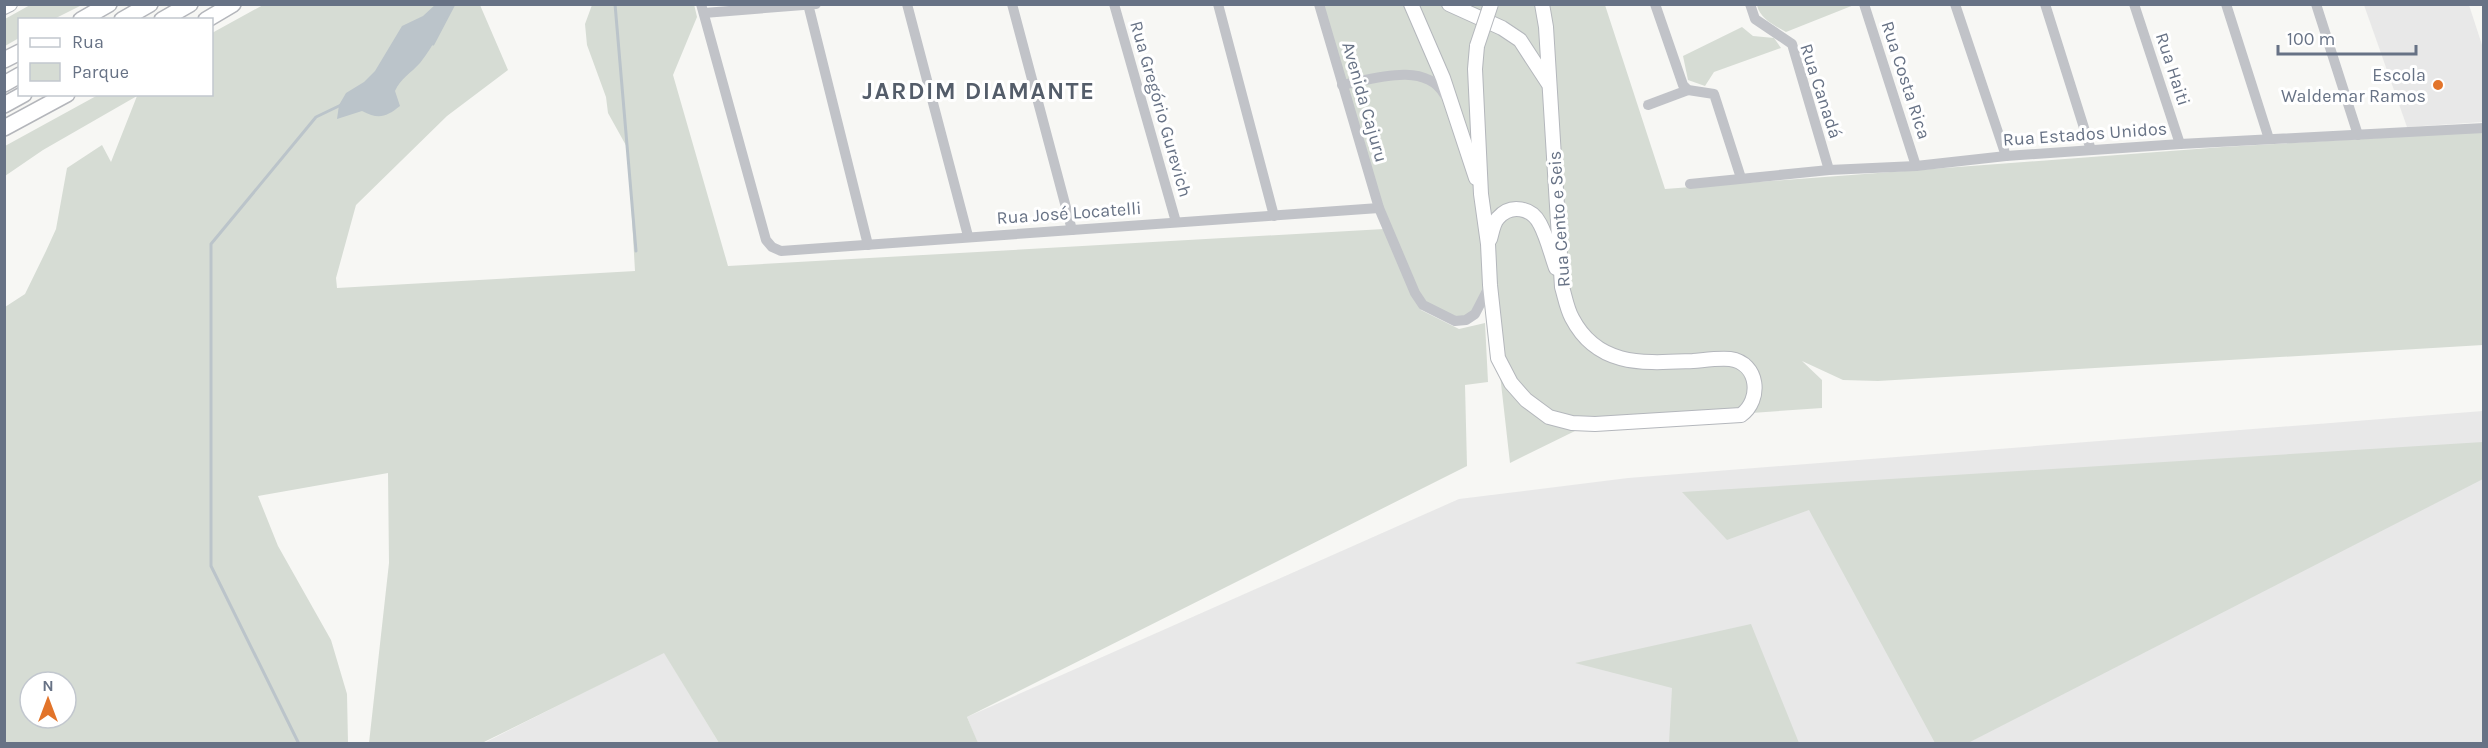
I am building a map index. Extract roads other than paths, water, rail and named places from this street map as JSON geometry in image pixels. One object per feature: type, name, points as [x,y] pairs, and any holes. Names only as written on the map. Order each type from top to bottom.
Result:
[{"type":"highway","points":[[84,18],[109,4]]},
{"type":"highway","points":[[126,18],[150,4]]},
{"type":"highway","points":[[165,18],[189,4]]},
{"type":"highway","points":[[209,18],[233,4]]},
{"type":"highway","points":[[4,60],[18,53]]},
{"type":"highway","points":[[4,84],[18,76]]},
{"type":"highway","points":[[4,105],[20,96]]},
{"type":"highway","points":[[4,128],[63,96]]},
{"type":"main road","points":[[5,7],[10,4]]},
{"type":"main road","points":[[1411,4],[1443,78],[1481,194]]},
{"type":"main road","points":[[1449,4],[1502,28],[1520,40],[1550,85]]},
{"type":"main road","points":[[1490,285],[1488,244],[1481,194],[1475,69],[1477,46],[1491,4]]},
{"type":"main road","name":"Rua Cento e Seis","points":[[1490,285],[1498,358],[1511,383],[1526,400],[1549,417],[1572,423],[1595,424],[1741,415],[1751,406],[1754,398],[1754,379],[1751,372],[1732,359],[1649,363],[1618,359],[1597,349],[1585,338],[1572,317],[1562,287],[1546,27],[1542,4]]},
{"type":"main road","points":[[1488,244],[1497,219],[1505,212],[1515,208],[1526,210],[1534,215],[1540,224],[1562,287]]},
{"type":"street","points":[[703,9],[816,4]]},
{"type":"street","points":[[907,4],[969,236]]},
{"type":"street","points":[[1012,4],[1072,230]]},
{"type":"street","name":"Rua Gregório Gurevich","points":[[1114,4],[1176,222]]},
{"type":"street","points":[[1218,4],[1274,216]]},
{"type":"street","name":"Avenida Cajuru","points":[[1319,4],[1379,208],[1415,293],[1424,306],[1455,321],[1466,320],[1475,314],[1490,285]]},
{"type":"street","points":[[1655,4],[1679,78],[1688,90]]},
{"type":"street","name":"Rua Canadá","points":[[1750,4],[1755,19],[1792,44],[1829,170]]},
{"type":"street","name":"Rua Costa Rica","points":[[1864,4],[1916,166]]},
{"type":"street","points":[[1955,4],[2006,156]]},
{"type":"street","points":[[2045,4],[2091,150]]},
{"type":"street","name":"Rua Haiti","points":[[2134,4],[2180,144]]},
{"type":"street","points":[[2226,4],[2269,139]]},
{"type":"street","points":[[2316,4],[2358,135]]},
{"type":"street","points":[[808,5],[868,245]]},
{"type":"street","name":"Rua José Locatelli","points":[[703,9],[766,240],[771,247],[781,251],[1379,208]]},
{"type":"street","points":[[1342,85],[1412,75],[1421,76],[1438,84],[1455,114]]},
{"type":"street","points":[[1648,105],[1688,90],[1714,94],[1741,178]]},
{"type":"street","name":"Rua Estados Unidos","points":[[1689,184],[1829,170],[1916,166],[2091,150],[2484,128]]},
{"type":"waterway","points":[[433,44],[454,4]]},
{"type":"waterway","points":[[615,4],[636,251]]},
{"type":"waterway","points":[[299,744],[211,566],[211,244],[316,117],[341,105]]},
{"type":"place","name":"Escola Waldemar Ramos","points":[[2438,85]]},
{"type":"district","name":"JARDIM DIAMANTE","points":[[979,91]]}]
